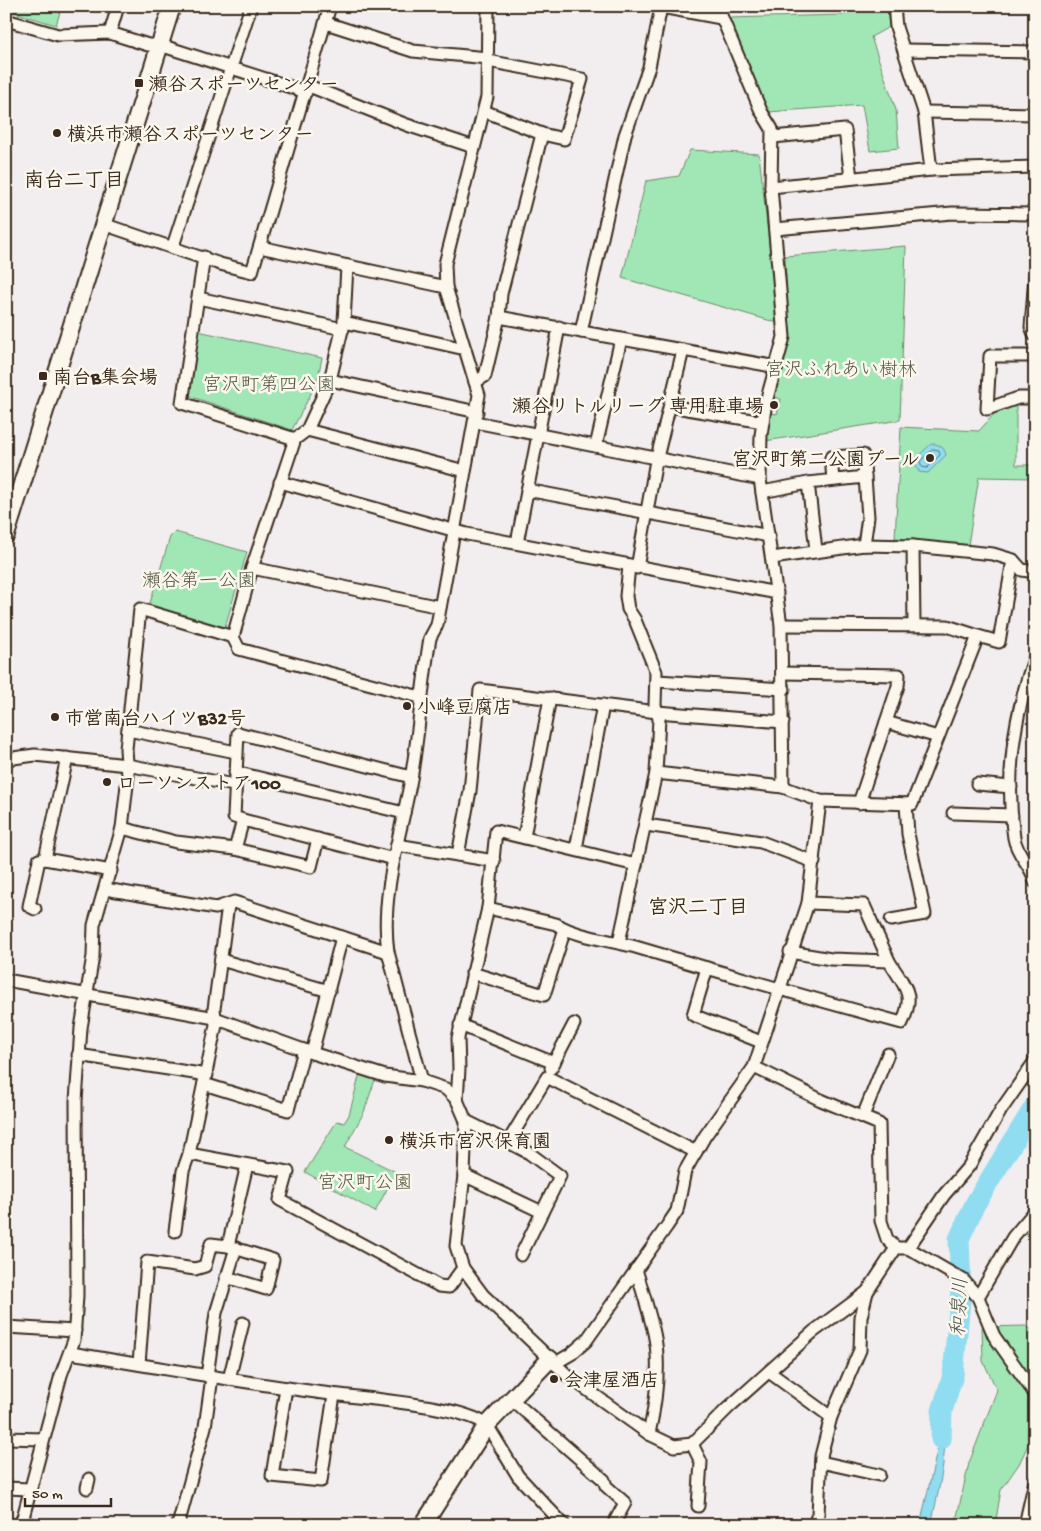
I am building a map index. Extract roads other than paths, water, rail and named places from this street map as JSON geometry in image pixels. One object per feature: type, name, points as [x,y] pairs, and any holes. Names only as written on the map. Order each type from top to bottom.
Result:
[{"type":"street","points":[[110,33],[118,6]]},
{"type":"street","points":[[6,536],[172,6]]},
{"type":"street","points":[[173,246],[251,6]]},
{"type":"street","points":[[103,224],[252,272],[308,89],[330,6]]},
{"type":"street","points":[[422,1081],[388,952],[386,933],[387,906],[394,859],[411,777],[420,697],[430,638],[436,624],[456,530],[479,395],[446,287],[448,250],[487,97],[488,6]]},
{"type":"street","points":[[717,6],[761,111],[772,129],[773,137],[771,187],[784,337],[777,368],[766,402],[761,435],[760,479],[781,624],[784,689],[784,787]]},
{"type":"street","points":[[894,6],[896,27],[924,112],[932,170]]},
{"type":"street","points":[[581,332],[625,136],[649,67],[659,7],[721,18]]},
{"type":"street","points":[[6,20],[58,35],[110,33],[148,45],[160,45],[231,68],[308,89],[474,147]]},
{"type":"street","points":[[326,23],[413,51],[488,60],[582,79],[564,139],[542,134],[484,111]]},
{"type":"street","points":[[904,50],[1035,52]]},
{"type":"street","points":[[924,112],[1035,114]]},
{"type":"street","points":[[773,137],[845,130],[851,178]]},
{"type":"street","points":[[475,382],[484,376],[499,317],[500,294],[542,134]]},
{"type":"street","points":[[771,187],[932,170],[1035,167]]},
{"type":"street","points":[[774,229],[952,213],[1035,214]]},
{"type":"street","points":[[260,247],[446,287]]},
{"type":"street","points":[[204,257],[182,403],[295,439]]},
{"type":"street","points":[[346,266],[344,326],[330,380],[307,430],[295,439],[252,568],[233,637],[238,649],[420,697]]},
{"type":"street","points":[[1035,277],[1031,327],[1035,336]]},
{"type":"street","points":[[198,298],[465,349]]},
{"type":"street","points":[[499,317],[777,368]]},
{"type":"street","points":[[517,543],[559,328]]},
{"type":"street","points":[[596,446],[621,339]]},
{"type":"street","points":[[619,942],[656,773],[659,719],[655,705],[656,672],[644,640],[628,609],[626,596],[684,350]]},
{"type":"street","points":[[1035,356],[990,356],[987,409],[1018,398],[1035,398]]},
{"type":"street","points":[[330,380],[538,434],[760,479]]},
{"type":"street","points":[[670,406],[763,422]]},
{"type":"street","points":[[307,430],[466,472]]},
{"type":"street","points":[[833,480],[831,457],[863,455],[868,517],[864,545]]},
{"type":"street","points":[[762,492],[808,483],[865,477]]},
{"type":"street","points":[[280,482],[456,530],[633,567],[777,593]]},
{"type":"street","points":[[808,483],[816,550]]},
{"type":"street","points":[[527,490],[769,536]]},
{"type":"street","points":[[772,558],[816,550],[864,545],[913,546],[993,554],[1013,560],[1022,570],[1035,572]]},
{"type":"street","points":[[913,546],[914,625]]},
{"type":"street","points":[[781,624],[947,626],[999,642],[1013,560]]},
{"type":"street","points":[[252,568],[440,607]]},
{"type":"street","points":[[35,1525],[21,1523],[61,1375],[71,1353],[74,1331],[77,1296],[76,1101],[78,1055],[85,994],[93,956],[94,925],[122,828],[128,776],[126,765],[128,730],[140,609],[233,637]]},
{"type":"street","points":[[656,773],[784,787],[820,801],[912,804],[978,636]]},
{"type":"street","points":[[1035,656],[1029,690],[1012,741],[1011,787],[1014,840],[1022,858],[1033,872],[1035,882]]},
{"type":"street","points":[[783,672],[899,675],[898,686],[859,803]]},
{"type":"street","points":[[657,681],[784,689]]},
{"type":"street","points":[[458,855],[470,791],[480,690],[657,712],[783,722]]},
{"type":"street","points":[[524,837],[550,698]]},
{"type":"street","points":[[576,849],[603,705]]},
{"type":"street","points":[[886,722],[938,737]]},
{"type":"street","points":[[128,730],[236,752]]},
{"type":"street","points":[[394,859],[234,817],[234,785],[238,733],[411,777]]},
{"type":"street","points":[[6,759],[35,755],[67,758],[126,765],[234,785]]},
{"type":"street","points":[[45,859],[67,758]]},
{"type":"street","points":[[235,772],[404,814]]},
{"type":"street","points":[[977,784],[1011,787]]},
{"type":"street","points":[[423,1525],[487,1425],[510,1399],[552,1361],[571,1354],[586,1341],[677,1211],[684,1171],[754,1066],[790,952],[808,903],[820,801]]},
{"type":"street","points":[[891,920],[925,914],[908,834],[906,804]]},
{"type":"street","points":[[953,813],[1012,815]]},
{"type":"street","points":[[235,849],[243,820]]},
{"type":"street","points":[[646,825],[761,842],[814,862]]},
{"type":"street","points":[[122,828],[176,842],[235,849],[311,867],[318,839]]},
{"type":"street","points":[[457,1100],[458,1038],[488,908],[496,831],[636,864]]},
{"type":"street","points":[[397,845],[494,860]]},
{"type":"street","points":[[35,908],[29,906],[39,860],[45,859],[110,871]]},
{"type":"street","points":[[105,889],[216,908],[234,902],[388,952]]},
{"type":"street","points":[[488,908],[556,924],[565,929],[619,942],[778,990],[902,1023],[908,1010],[910,996],[889,961],[864,904],[808,903]]},
{"type":"street","points":[[175,1231],[182,1171],[189,1154],[216,1025],[215,1018],[228,905]]},
{"type":"street","points":[[472,973],[544,995],[565,929]]},
{"type":"street","points":[[78,1055],[206,1080],[288,1110],[328,991],[342,937]]},
{"type":"street","points":[[790,952],[831,959],[889,961]]},
{"type":"street","points":[[222,960],[328,991]]},
{"type":"street","points":[[707,968],[693,1015],[761,1042]]},
{"type":"street","points":[[6,980],[215,1018],[308,1052],[385,1076],[422,1081],[446,1088],[457,1100],[466,1121],[464,1175],[456,1246],[463,1268],[482,1294],[552,1361],[649,1434],[674,1446],[692,1444],[728,1408],[813,1332],[866,1292],[896,1248]]},
{"type":"street","points":[[508,1142],[547,1077],[574,1024]]},
{"type":"street","points":[[460,1025],[554,1062]]},
{"type":"street","points":[[863,1116],[888,1054]]},
{"type":"street","points":[[908,1248],[944,1195],[969,1166],[1002,1110],[1035,1061]]},
{"type":"street","points":[[754,1066],[821,1100],[879,1124],[881,1221],[887,1239],[896,1248],[908,1248],[963,1280],[978,1297],[994,1336],[1035,1394]]},
{"type":"street","points":[[547,1077],[696,1152]]},
{"type":"street","points":[[466,1121],[528,1153],[560,1176],[520,1255]]},
{"type":"street","points":[[189,1154],[288,1172],[280,1200],[439,1286],[449,1287],[463,1268]]},
{"type":"street","points":[[178,1525],[205,1427],[216,1313],[226,1277],[248,1165]]},
{"type":"street","points":[[464,1175],[542,1212]]},
{"type":"street","points":[[978,1297],[1013,1237],[1035,1211]]},
{"type":"street","points":[[138,1364],[148,1262],[195,1269],[205,1266],[211,1244],[232,1247],[273,1260],[266,1289],[226,1277]]},
{"type":"street","points":[[636,1269],[654,1334],[656,1356],[653,1415],[649,1434]]},
{"type":"street","points":[[814,1525],[818,1514],[821,1462],[831,1417],[860,1350],[861,1317],[866,1292]]},
{"type":"street","points":[[229,1379],[243,1323]]},
{"type":"street","points":[[6,1328],[74,1331]]},
{"type":"street","points":[[71,1353],[286,1388],[430,1407],[480,1420],[487,1425],[518,1476],[564,1525]]},
{"type":"street","points":[[769,1372],[831,1417]]},
{"type":"street","points":[[286,1388],[272,1476],[321,1481],[334,1395]]},
{"type":"street","points":[[510,1399],[604,1480],[606,1486],[625,1503],[614,1525]]},
{"type":"street","points":[[6,1438],[43,1440]]},
{"type":"street","points":[[692,1444],[700,1462],[698,1506]]},
{"type":"street","points":[[821,1462],[879,1475]]},
{"type":"street","points":[[1025,1525],[1032,1509],[1035,1481]]},
{"type":"street","points":[[6,1488],[30,1489]]},
{"type":"water","name":"宮沢町第二公園プール","points":[[931,444],[941,447],[946,455],[928,473],[919,472],[914,460]]},
{"type":"water","points":[[942,1411],[945,1439],[940,1482],[931,1525],[920,1525],[937,1451],[939,1418]]},
{"type":"waterway","name":"和泉川","points":[[941,1439],[942,1411],[953,1375],[961,1290],[959,1239],[975,1204],[1035,1106]]},
{"type":"place","name":"瀬谷スポーツセンター","points":[[139,83]]},
{"type":"place","name":"横浜市瀬谷スポーツセンター","points":[[57,133]]},
{"type":"place","name":"南台B集会場","points":[[43,376]]},
{"type":"place","name":"瀬谷リトルリーグ 専用駐車場","points":[[774,405]]},
{"type":"place","name":"宮沢町第二公園プール","points":[[930,458]]},
{"type":"place","name":"小峰豆腐店","points":[[407,706]]},
{"type":"place","name":"市営南台ハイツB32号","points":[[55,717]]},
{"type":"place","name":"ローソンストア100","points":[[107,782]]},
{"type":"place","name":"横浜市宮沢保育園","points":[[389,1140]]},
{"type":"place","name":"会津屋酒店","points":[[554,1379]]},
{"type":"district","name":"南台二丁目","points":[[74,179]]},
{"type":"district","name":"宮沢二丁目","points":[[698,906]]},
{"type":"park label","name":"宮沢ふれあい樹林","points":[[841,368]]},
{"type":"park label","name":"宮沢町第四公園","points":[[269,383]]},
{"type":"park label","name":"瀬谷第一公園","points":[[199,579]]},
{"type":"park label","name":"宮沢町公園","points":[[365,1181]]}]
